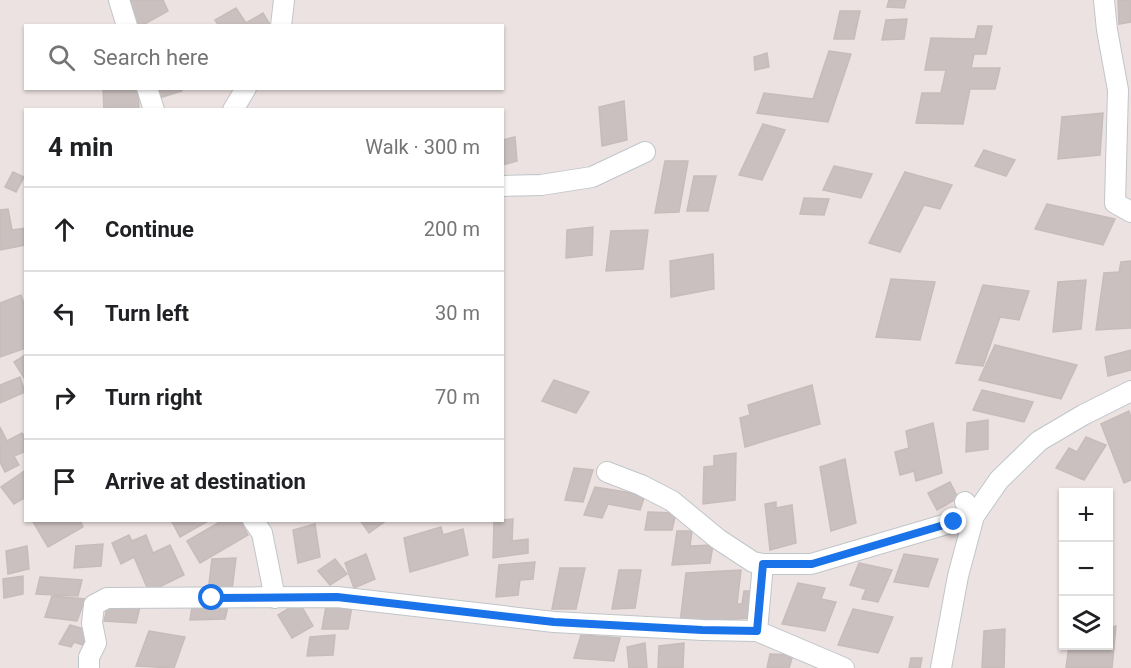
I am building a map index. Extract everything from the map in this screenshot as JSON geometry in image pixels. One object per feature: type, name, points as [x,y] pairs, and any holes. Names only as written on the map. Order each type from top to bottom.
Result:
[{"type":"street","points":[[119,0],[126,24]]},
{"type":"street","points":[[281,24],[284,0]]},
{"type":"street","points":[[1104,0],[1118,90],[1115,202],[1131,212]]},
{"type":"street","points":[[148,90],[153,108]]},
{"type":"street","points":[[234,108],[245,90]]},
{"type":"street","points":[[504,186],[541,185],[592,177],[645,152]]},
{"type":"street","points":[[607,472],[641,485],[672,501],[718,539],[753,562],[812,564],[969,509],[1039,441],[1083,415],[1131,391]]},
{"type":"street","points":[[941,668],[969,509]]},
{"type":"street","points":[[255,522],[262,533],[275,598]]},
{"type":"street","points":[[757,631],[763,564]]},
{"type":"street","points":[[89,668],[89,657],[96,643],[92,623],[94,605],[107,598],[337,597],[554,622],[757,631],[844,668]]},
{"type":"building","points":[[128,0],[163,0],[168,11],[145,24],[136,24],[125,2]]},
{"type":"building","points":[[889,0],[906,0],[904,8],[887,7]]},
{"type":"building","points":[[1118,0],[1131,0],[1131,22],[1119,24]]},
{"type":"building","points":[[236,8],[246,23],[263,13],[270,24],[218,24],[215,20]]},
{"type":"building","points":[[840,11],[860,11],[854,39],[834,39]]},
{"type":"building","points":[[907,19],[904,39],[882,40],[886,20]]},
{"type":"building","points":[[978,26],[992,26],[986,54],[974,54],[971,68],[1000,68],[995,89],[970,89],[963,124],[916,123],[922,93],[941,93],[946,70],[925,70],[931,38],[975,39]]},
{"type":"building","points":[[829,51],[851,54],[828,122],[757,113],[764,93],[813,99]]},
{"type":"building","points":[[767,53],[769,67],[755,70],[754,57]]},
{"type":"building","points":[[103,90],[138,90],[139,108],[104,108]]},
{"type":"building","points":[[154,90],[182,90],[182,91],[156,99]]},
{"type":"building","points":[[624,101],[627,140],[602,146],[599,107]]},
{"type":"building","points":[[1103,113],[1100,155],[1058,159],[1062,117]]},
{"type":"building","points":[[763,124],[785,130],[762,180],[739,175]]},
{"type":"building","points":[[515,137],[517,161],[504,164],[504,140]]},
{"type":"building","points":[[984,150],[1015,160],[1006,176],[975,166]]},
{"type":"building","points":[[665,161],[688,161],[679,212],[655,213]]},
{"type":"building","points":[[834,166],[872,174],[861,198],[823,190]]},
{"type":"building","points":[[13,172],[24,177],[16,192],[5,187]]},
{"type":"building","points":[[905,172],[952,185],[940,209],[924,205],[900,252],[869,243]]},
{"type":"building","points":[[694,176],[716,176],[708,211],[687,211]]},
{"type":"building","points":[[804,198],[829,199],[824,215],[800,214]]},
{"type":"building","points":[[1047,204],[1115,219],[1103,245],[1035,229]]},
{"type":"building","points":[[8,209],[12,230],[24,228],[24,245],[0,250],[0,210]]},
{"type":"building","points":[[593,227],[592,255],[566,258],[567,230]]},
{"type":"building","points":[[648,230],[643,269],[606,271],[611,231]]},
{"type":"building","points":[[713,254],[714,289],[671,297],[670,261]]},
{"type":"building","points":[[1131,261],[1131,328],[1096,330],[1104,273],[1119,272],[1121,262]]},
{"type":"building","points":[[891,279],[935,282],[920,340],[876,337]]},
{"type":"building","points":[[1086,280],[1081,329],[1053,332],[1058,282]]},
{"type":"building","points":[[983,285],[1029,291],[1019,320],[1000,317],[983,366],[956,363]]},
{"type":"building","points":[[21,295],[24,304],[24,349],[0,357],[0,303]]},
{"type":"building","points":[[995,345],[1077,365],[1061,399],[979,380]]},
{"type":"building","points":[[1131,350],[1131,370],[1108,376],[1105,357]]},
{"type":"building","points":[[24,356],[24,378],[14,362]]},
{"type":"building","points":[[20,377],[24,392],[0,403],[0,385]]},
{"type":"building","points":[[554,380],[589,392],[576,413],[542,401]]},
{"type":"building","points":[[812,385],[820,424],[745,447],[740,418],[750,415],[748,405]]},
{"type":"building","points":[[982,390],[1033,402],[1024,422],[973,410]]},
{"type":"building","points":[[1129,411],[1131,417],[1131,480],[1124,483],[1101,424]]},
{"type":"building","points":[[988,420],[988,449],[966,452],[967,423]]},
{"type":"building","points":[[933,423],[942,473],[916,481],[914,471],[900,475],[895,452],[909,448],[906,431]]},
{"type":"building","points":[[0,427],[7,441],[22,433],[24,452],[14,456],[19,465],[5,472],[0,462]]},
{"type":"building","points":[[1086,437],[1106,445],[1084,480],[1056,468],[1069,448],[1077,452]]},
{"type":"building","points":[[736,453],[735,500],[703,504],[704,467],[714,466],[714,456]]},
{"type":"building","points":[[845,459],[856,523],[831,531],[820,467]]},
{"type":"building","points":[[574,468],[593,470],[583,502],[565,500]]},
{"type":"building","points":[[24,471],[24,498],[14,504],[1,487]]},
{"type":"building","points":[[950,482],[958,498],[937,510],[928,493]]},
{"type":"building","points":[[595,487],[645,495],[640,510],[608,504],[602,518],[584,515]]},
{"type":"building","points":[[776,502],[776,508],[792,505],[796,543],[770,550],[765,504]]},
{"type":"building","points":[[648,512],[676,513],[672,530],[645,530]]},
{"type":"building","points":[[513,519],[512,541],[528,539],[528,553],[493,558],[494,522],[504,522],[504,520]]},
{"type":"building","points":[[33,522],[81,522],[83,527],[48,547]]},
{"type":"building","points":[[172,522],[206,522],[180,537]]},
{"type":"building","points":[[220,522],[241,522],[248,535],[200,563],[187,541]]},
{"type":"building","points":[[361,522],[384,522],[369,533]]},
{"type":"building","points":[[315,524],[320,557],[298,563],[293,530]]},
{"type":"building","points":[[441,527],[443,535],[463,529],[468,555],[410,572],[404,538]]},
{"type":"building","points":[[677,531],[692,531],[690,546],[713,545],[710,563],[672,565]]},
{"type":"building","points":[[129,535],[132,541],[146,535],[153,553],[170,545],[184,575],[149,592],[134,557],[121,564],[112,543]]},
{"type":"building","points":[[103,544],[101,566],[74,568],[76,546]]},
{"type":"building","points":[[27,546],[29,569],[8,574],[6,551]]},
{"type":"building","points":[[366,554],[375,579],[354,588],[345,563]]},
{"type":"building","points":[[904,554],[938,559],[928,587],[894,582]]},
{"type":"building","points":[[236,558],[232,590],[208,592],[212,559]]},
{"type":"building","points":[[335,559],[347,574],[330,585],[318,571]]},
{"type":"building","points":[[535,562],[533,579],[520,580],[518,595],[496,597],[499,565]]},
{"type":"building","points":[[859,563],[892,570],[878,602],[862,599],[866,589],[850,585]]},
{"type":"building","points":[[560,568],[585,568],[576,609],[552,609]]},
{"type":"building","points":[[619,570],[641,570],[635,608],[612,609]]},
{"type":"building","points":[[741,570],[737,604],[742,604],[744,591],[753,591],[749,618],[680,623],[686,573]]},
{"type":"building","points":[[23,576],[23,594],[4,598],[3,579]]},
{"type":"building","points":[[40,577],[82,580],[78,596],[36,594]]},
{"type":"building","points":[[798,583],[825,588],[821,599],[836,602],[825,631],[782,624]]},
{"type":"building","points":[[52,596],[85,599],[77,621],[45,617]]},
{"type":"building","points":[[299,602],[313,626],[292,638],[278,615]]},
{"type":"building","points":[[108,605],[140,607],[136,623],[104,621]]},
{"type":"building","points":[[228,606],[225,619],[190,620],[192,607]]},
{"type":"building","points":[[326,606],[352,606],[348,629],[322,629]]},
{"type":"building","points":[[853,609],[893,617],[878,653],[838,645]]},
{"type":"building","points":[[70,625],[91,631],[83,645],[74,642],[71,647],[59,644]]},
{"type":"building","points":[[1113,626],[1116,626],[1112,668],[1066,668],[1068,650],[1113,650]]},
{"type":"building","points":[[1005,629],[1004,668],[982,668],[984,631]]},
{"type":"building","points":[[149,631],[185,637],[174,668],[136,666]]},
{"type":"building","points":[[335,635],[333,655],[307,656],[310,637]]},
{"type":"building","points":[[581,635],[620,638],[614,661],[574,658]]},
{"type":"building","points":[[645,643],[647,668],[629,668],[627,647]]},
{"type":"building","points":[[684,643],[683,668],[658,668],[659,646]]},
{"type":"building","points":[[770,654],[793,655],[789,668],[767,668]]},
{"type":"building","points":[[911,658],[922,658],[920,668],[909,668]]},
{"type":"route","points":[[212,598],[337,597],[554,622],[757,631],[763,564],[812,564],[954,522]]}]
